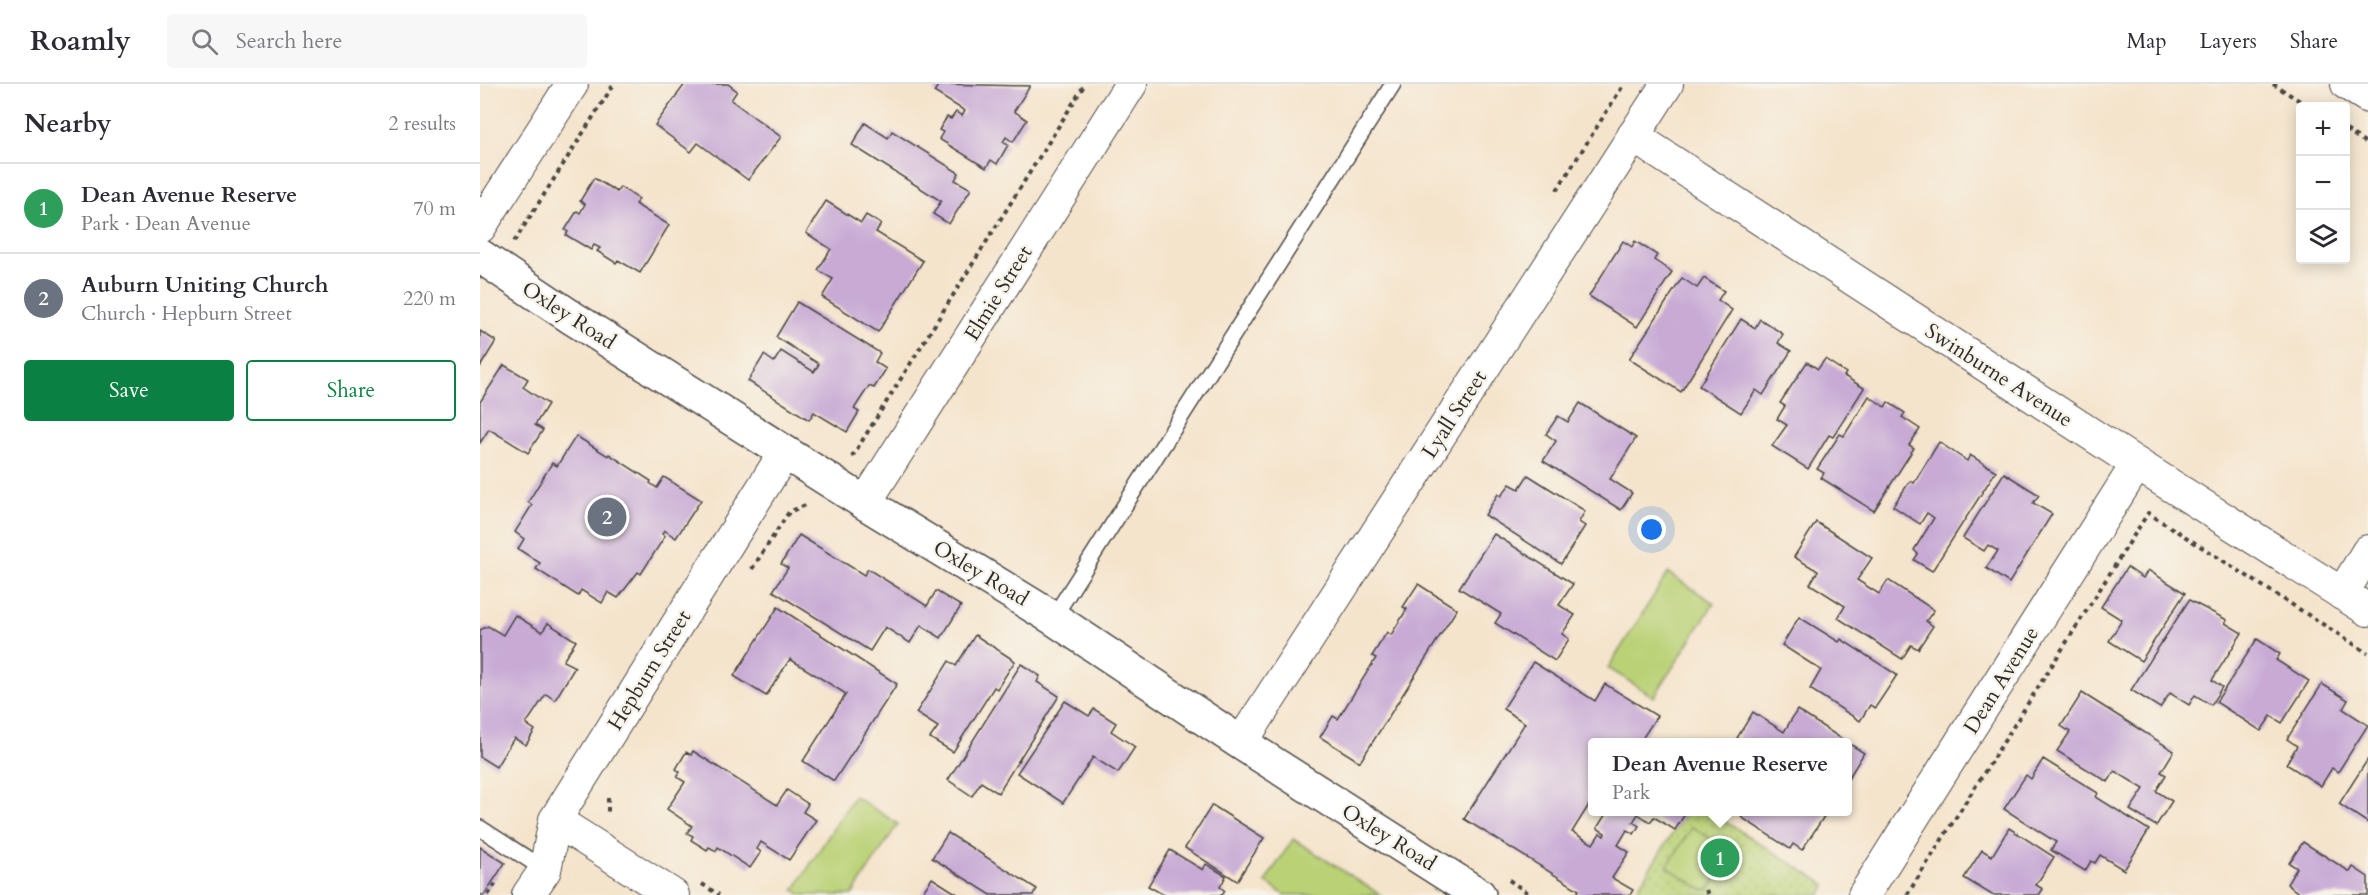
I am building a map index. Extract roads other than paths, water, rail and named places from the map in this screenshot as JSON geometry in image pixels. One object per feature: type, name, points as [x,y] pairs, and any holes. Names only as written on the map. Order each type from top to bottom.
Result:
[{"type":"street","points":[[480,227],[572,84]]},
{"type":"street","name":"Elmie Street","points":[[865,502],[1131,84]]},
{"type":"street","name":"Lyall Street","points":[[1241,743],[1666,84]]},
{"type":"street","points":[[2347,84],[2368,97]]},
{"type":"street","name":"Swinburne Avenue","points":[[1633,136],[2137,464],[2368,610]]},
{"type":"street","name":"Oxley Road","points":[[480,256],[785,452],[1053,618],[1241,743],[1479,895]]},
{"type":"street","name":"Hepburn Street","points":[[536,882],[555,820],[785,452]]},
{"type":"street","name":"Dean Avenue","points":[[1864,895],[2137,464]]},
{"type":"street","points":[[2342,594],[2368,551]]},
{"type":"street","points":[[555,820],[686,889]]},
{"type":"lane","points":[[1053,618],[1393,84]]},
{"type":"lane","points":[[480,828],[516,851],[536,882]]},
{"type":"place","name":"Auburn Uniting Church","points":[[607,517]]},
{"type":"place","name":"Dean Avenue Reserve","points":[[1720,858]]}]
